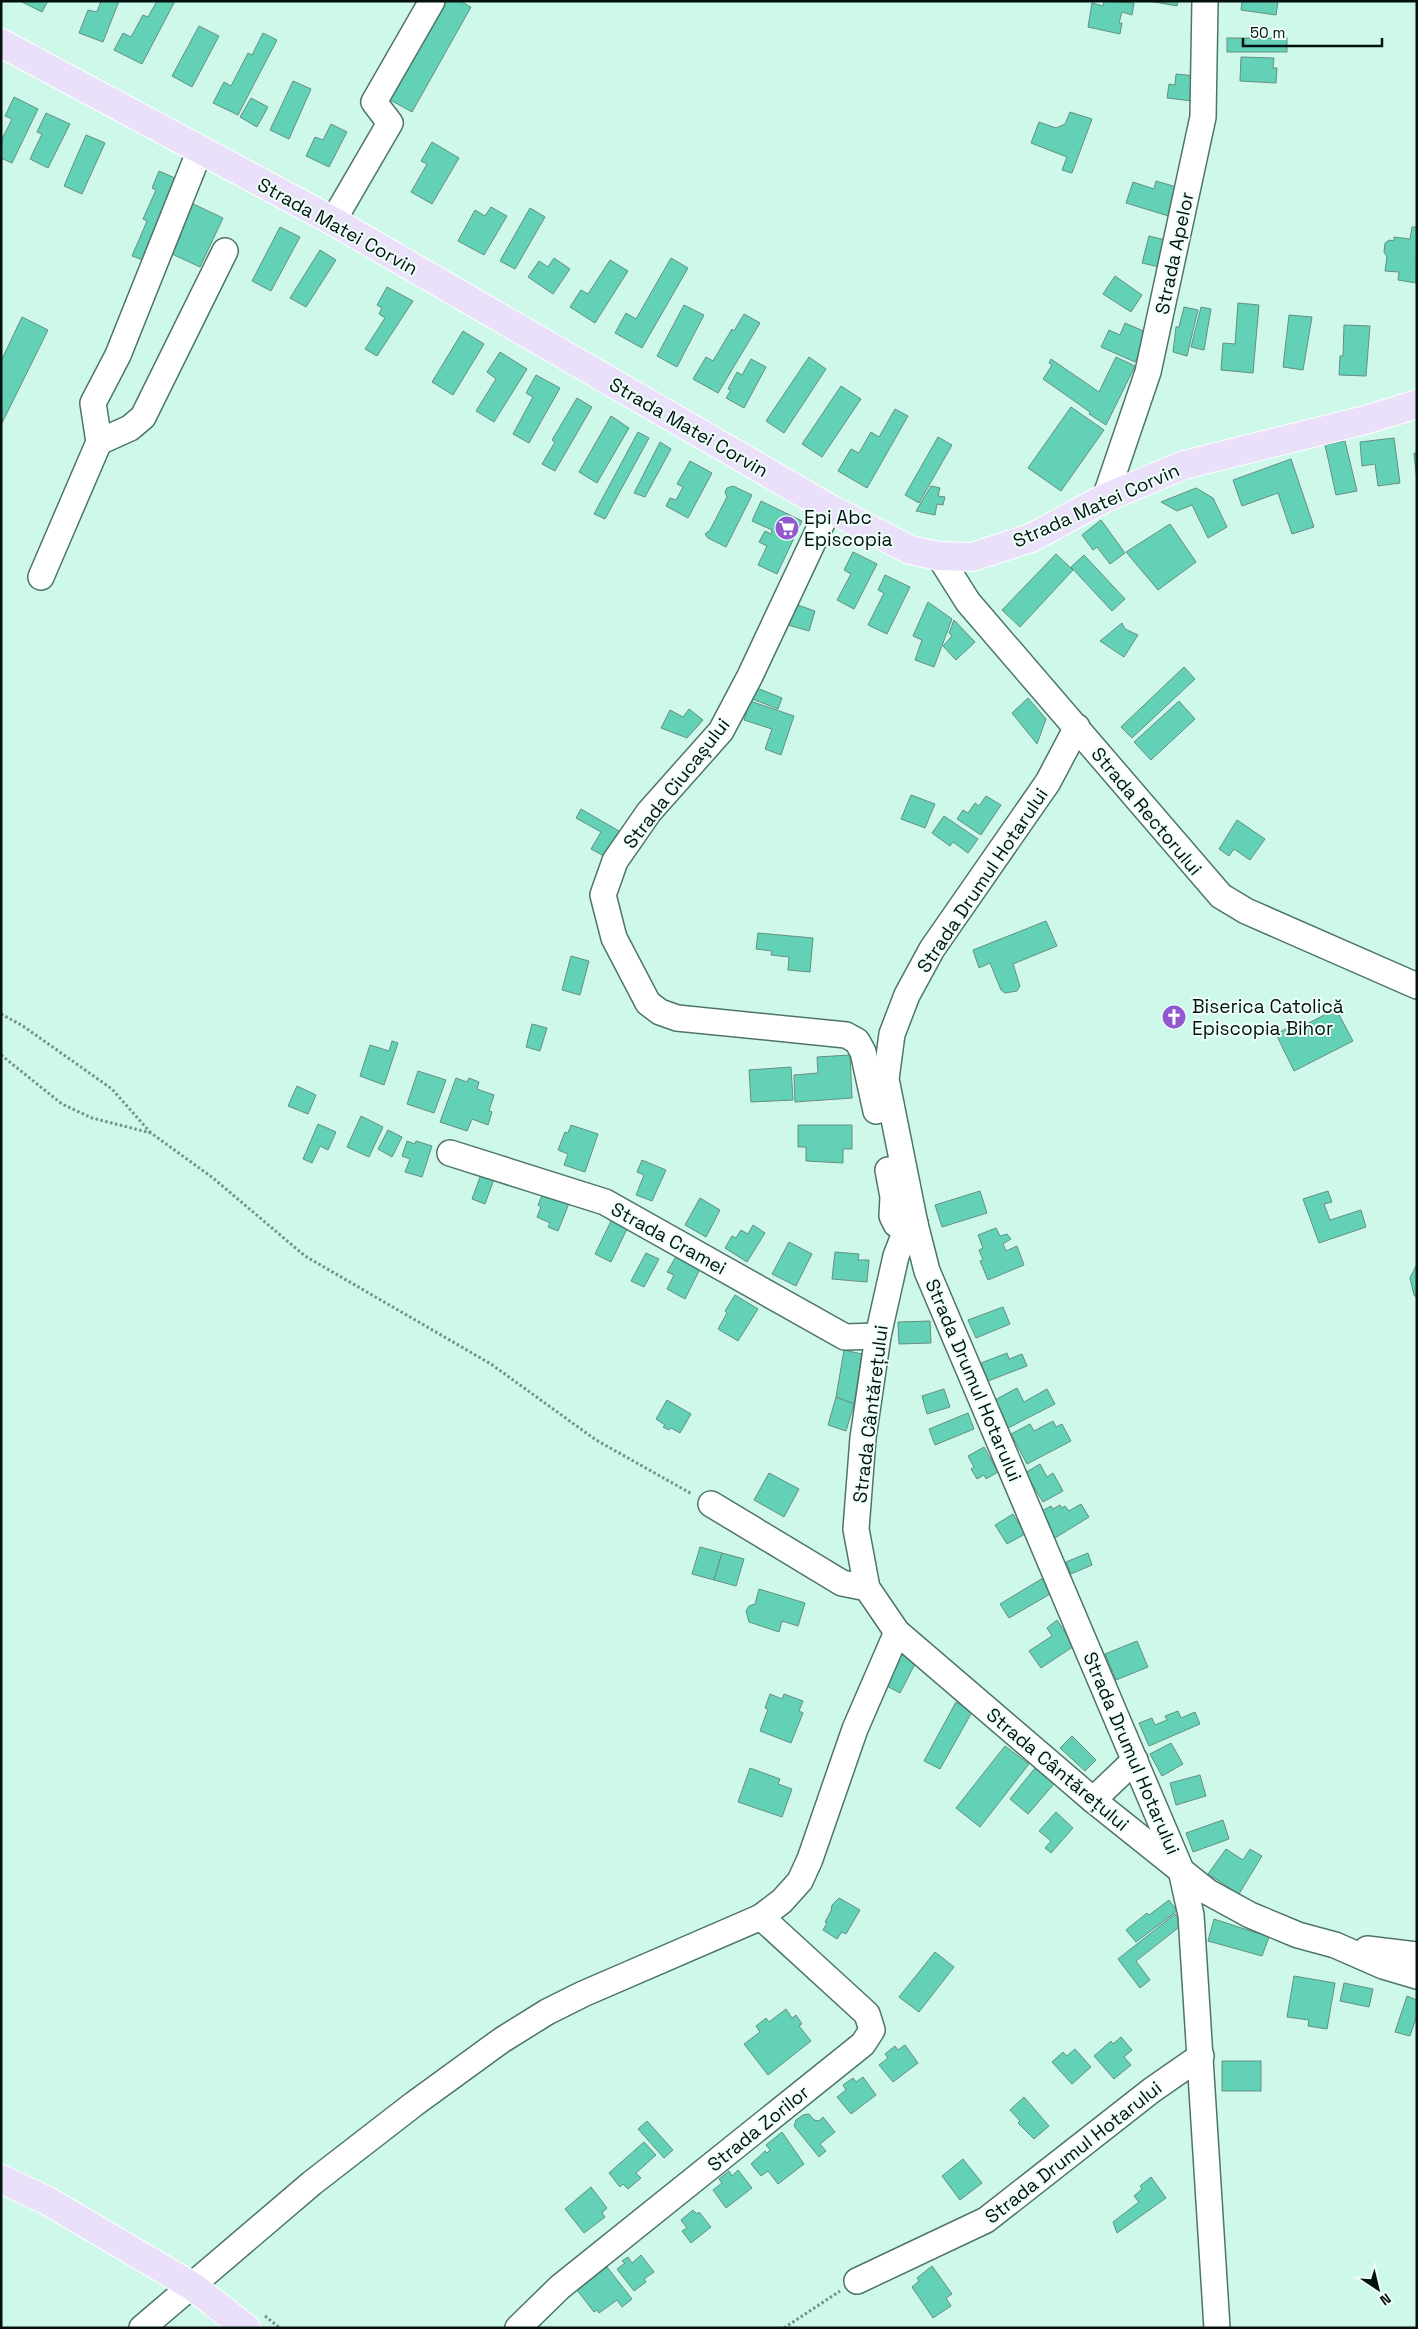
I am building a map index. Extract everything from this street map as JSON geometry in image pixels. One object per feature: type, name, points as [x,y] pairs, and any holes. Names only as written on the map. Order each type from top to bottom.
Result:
[{"type":"main road","name":"Strada Matei Corvin","points":[[1,43],[333,221],[829,508],[910,550],[939,556],[972,557],[1031,538],[1105,498],[1184,465],[1370,419],[1417,404]]},
{"type":"main road","points":[[1,2179],[46,2200],[192,2286],[246,2328]]},
{"type":"street","points":[[333,221],[390,123],[374,102],[432,1]]},
{"type":"street","name":"Strada Apelor","points":[[1105,498],[1148,372],[1203,117],[1204,1]]},
{"type":"street","points":[[41,577],[99,442],[93,403],[118,355],[200,150]]},
{"type":"street","points":[[99,442],[130,428],[143,417],[226,251]]},
{"type":"street","name":"Strada Ciucașului","points":[[829,508],[750,676],[721,731],[649,812],[615,861],[603,895],[614,938],[648,1003],[660,1012],[677,1018],[824,1031],[846,1035],[857,1041],[863,1052],[889,1174],[893,1197],[892,1216],[896,1224],[904,1227],[915,1224]]},
{"type":"street","name":"Strada Rectorului","points":[[939,556],[968,602],[1220,896],[1246,910],[1417,986]]},
{"type":"street","name":"Strada Drumul Hotarului","points":[[1077,727],[1048,782],[932,949],[907,995],[892,1034],[886,1079],[915,1224],[927,1271],[1136,1760],[1181,1870],[1191,1915],[1218,2328]]},
{"type":"street","name":"Strada Cramei","points":[[450,1153],[605,1202],[845,1337],[878,1336]]},
{"type":"street","name":"Strada Cântărețului","points":[[915,1224],[903,1238],[896,1256],[878,1336],[863,1438],[856,1529],[867,1588],[897,1632],[1093,1800],[1208,1892],[1250,1915],[1298,1935],[1335,1945],[1417,1955]]},
{"type":"street","points":[[711,1504],[842,1583],[867,1588]]},
{"type":"street","points":[[142,2328],[312,2183],[414,2104],[502,2040],[547,2012],[583,1994],[760,1917],[782,1901],[800,1881],[810,1859],[855,1729],[897,1632]]},
{"type":"street","points":[[1093,1800],[1136,1760]]},
{"type":"street","name":"Strada Zorilor","points":[[518,2328],[560,2287],[863,2044],[872,2030],[867,2014],[760,1917]]},
{"type":"street","name":"Strada Cântărețului","points":[[1335,1945],[1383,1966],[1417,1976]]},
{"type":"street","name":"Strada Drumul Hotarului","points":[[857,2281],[986,2220],[1152,2090],[1201,2056]]},
{"type":"path","points":[[1,1014],[23,1026],[112,1089],[150,1133],[213,1178],[305,1256],[492,1364],[596,1440],[711,1504]]},
{"type":"path","points":[[1,1055],[62,1104],[92,1118],[150,1133]]},
{"type":"path","points":[[784,2328],[857,2281]]},
{"type":"building","points":[[20,1],[48,1],[42,12]]},
{"type":"building","points":[[101,1],[119,1],[103,42],[79,33],[88,10],[97,12]]},
{"type":"building","points":[[157,1],[175,1],[142,64],[114,50],[123,33],[131,37],[143,15],[148,17]]},
{"type":"building","points":[[437,1],[460,1],[471,7],[412,112],[383,96]]},
{"type":"building","points":[[1104,1],[1134,3],[1132,15],[1122,12],[1119,23],[1122,23],[1120,34],[1088,27],[1092,3],[1103,6]]},
{"type":"building","points":[[1149,1],[1178,1],[1177,6]]},
{"type":"building","points":[[1242,1],[1278,1],[1276,15],[1241,10]]},
{"type":"building","points":[[199,26],[219,36],[192,87],[172,76]]},
{"type":"building","points":[[263,33],[277,40],[238,115],[213,103],[224,82],[231,86],[248,53],[252,55]]},
{"type":"building","points":[[1227,38],[1287,38],[1287,52],[1227,52]]},
{"type":"building","points":[[1241,57],[1274,58],[1273,68],[1277,68],[1276,83],[1240,81]]},
{"type":"building","points":[[1176,74],[1196,76],[1192,101],[1167,98],[1169,84],[1175,85]]},
{"type":"building","points":[[293,81],[311,89],[289,139],[270,130]]},
{"type":"building","points":[[14,97],[38,109],[12,163],[1,158],[1,141],[12,119],[5,116]]},
{"type":"building","points":[[251,98],[268,107],[257,127],[240,117]]},
{"type":"building","points":[[1070,112],[1092,119],[1072,173],[1062,170],[1067,157],[1031,143],[1039,122],[1056,128],[1065,124]]},
{"type":"building","points":[[46,113],[70,124],[48,168],[30,159],[42,134],[37,132]]},
{"type":"building","points":[[331,124],[347,132],[329,167],[306,156],[315,137],[323,140]]},
{"type":"building","points":[[86,135],[105,143],[82,194],[64,186]]},
{"type":"building","points":[[432,142],[459,158],[432,204],[411,192],[427,164],[421,161]]},
{"type":"building","points":[[159,171],[184,182],[149,262],[132,256],[147,221],[143,219],[156,190],[152,188]]},
{"type":"building","points":[[1156,181],[1180,188],[1172,217],[1126,203],[1133,182],[1154,189]]},
{"type":"building","points":[[187,201],[223,218],[200,267],[172,254],[181,235],[173,231]]},
{"type":"building","points":[[491,207],[507,216],[484,255],[458,241],[475,210],[485,216]]},
{"type":"building","points":[[530,208],[545,217],[515,269],[500,261]]},
{"type":"building","points":[[280,227],[300,237],[271,291],[252,281]]},
{"type":"building","points":[[1412,227],[1417,227],[1416,283],[1398,280],[1399,272],[1385,271],[1387,257],[1384,252],[1385,243],[1389,240],[1394,241],[1394,237],[1410,239]]},
{"type":"building","points":[[1149,236],[1166,240],[1159,267],[1142,263]]},
{"type":"building","points":[[320,250],[336,260],[306,307],[290,298]]},
{"type":"building","points":[[554,258],[570,269],[553,294],[528,277],[539,261],[548,267]]},
{"type":"building","points":[[671,258],[688,268],[642,348],[615,333],[626,313],[636,319]]},
{"type":"building","points":[[610,260],[628,271],[595,323],[570,307],[581,290],[588,294]]},
{"type":"building","points":[[1115,276],[1142,295],[1131,312],[1103,294]]},
{"type":"building","points":[[387,287],[413,301],[377,356],[365,349],[385,318],[379,314],[382,308],[377,305]]},
{"type":"building","points":[[1238,303],[1259,305],[1253,373],[1221,370],[1223,343],[1235,344]]},
{"type":"building","points":[[684,305],[704,315],[677,367],[657,356]]},
{"type":"building","points":[[1184,307],[1198,310],[1187,356],[1173,352],[1176,327],[1179,327]]},
{"type":"building","points":[[1201,307],[1211,309],[1204,350],[1191,347]]},
{"type":"building","points":[[744,314],[760,323],[718,393],[693,379],[706,357],[713,361],[732,329],[734,331]]},
{"type":"building","points":[[1289,315],[1312,317],[1303,370],[1283,367]]},
{"type":"building","points":[[22,317],[48,330],[1,425],[1,361]]},
{"type":"building","points":[[1125,323],[1148,333],[1135,362],[1101,347],[1109,330],[1120,335]]},
{"type":"building","points":[[1344,325],[1370,326],[1366,376],[1339,375],[1340,356],[1343,356]]},
{"type":"building","points":[[463,331],[484,344],[453,395],[432,382]]},
{"type":"building","points":[[500,352],[527,369],[494,422],[476,411],[496,379],[487,372]]},
{"type":"building","points":[[809,357],[826,369],[784,433],[766,421]]},
{"type":"building","points":[[1116,357],[1135,366],[1106,425],[1043,379],[1052,365],[1049,363],[1051,359],[1099,392]]},
{"type":"building","points":[[751,359],[766,367],[744,408],[726,398],[731,390],[728,389],[737,372],[742,375]]},
{"type":"building","points":[[536,375],[560,388],[529,443],[513,434],[533,397],[526,393]]},
{"type":"building","points":[[841,386],[861,399],[822,457],[802,444]]},
{"type":"building","points":[[577,398],[592,407],[555,471],[542,464],[555,442],[552,440]]},
{"type":"building","points":[[1071,407],[1104,430],[1061,491],[1028,468]]},
{"type":"building","points":[[895,409],[908,416],[867,488],[838,471],[851,449],[859,453],[871,432],[879,437]]},
{"type":"building","points":[[611,416],[629,428],[597,483],[579,472]]},
{"type":"building","points":[[638,432],[649,438],[605,519],[594,514]]},
{"type":"building","points":[[938,437],[952,445],[919,503],[905,495]]},
{"type":"building","points":[[1394,438],[1400,483],[1378,486],[1375,464],[1362,466],[1360,442]]},
{"type":"building","points":[[1345,441],[1357,491],[1336,495],[1325,445]]},
{"type":"building","points":[[660,442],[671,449],[645,497],[634,493]]},
{"type":"building","points":[[1414,453],[1417,453],[1417,482]]},
{"type":"building","points":[[1291,459],[1314,527],[1292,534],[1278,493],[1242,506],[1233,480]]},
{"type":"building","points":[[690,461],[712,473],[688,518],[666,506],[670,498],[676,500],[683,487],[677,484]]},
{"type":"building","points":[[733,486],[752,495],[726,547],[708,538],[705,534],[710,530],[727,497],[725,492],[727,488]]},
{"type":"building","points":[[931,486],[940,488],[938,496],[945,497],[943,505],[937,504],[935,515],[916,511]]},
{"type":"building","points":[[1196,488],[1213,498],[1227,527],[1208,538],[1192,505],[1177,511],[1161,502]]},
{"type":"building","points":[[761,501],[802,521],[777,574],[758,565],[767,546],[759,542],[765,531],[771,534],[772,530],[752,521]]},
{"type":"building","points":[[1101,520],[1125,553],[1110,564],[1097,547],[1093,550],[1082,535]]},
{"type":"building","points":[[1170,524],[1196,562],[1158,590],[1126,552]]},
{"type":"building","points":[[853,552],[877,564],[854,609],[837,600],[851,574],[844,570]]},
{"type":"building","points":[[1056,554],[1073,570],[1020,627],[1002,610]]},
{"type":"building","points":[[1084,555],[1125,599],[1112,611],[1071,567]]},
{"type":"building","points":[[885,575],[910,587],[887,634],[868,625],[884,593],[878,590]]},
{"type":"building","points":[[789,602],[815,611],[809,631],[781,623]]},
{"type":"building","points":[[928,602],[952,619],[934,667],[915,660],[922,640],[913,636]]},
{"type":"building","points":[[954,620],[975,642],[956,660],[943,646],[952,636],[949,633]]},
{"type":"building","points":[[1122,623],[1125,629],[1138,635],[1124,657],[1100,641]]},
{"type":"building","points":[[1184,667],[1195,679],[1132,738],[1121,727]]},
{"type":"building","points":[[757,688],[782,698],[778,709],[752,699]]},
{"type":"building","points":[[1028,698],[1046,719],[1037,744],[1012,713]]},
{"type":"building","points":[[750,701],[794,716],[781,755],[765,749],[772,729],[744,720]]},
{"type":"building","points":[[1179,701],[1195,719],[1151,760],[1134,742]]},
{"type":"building","points":[[689,709],[703,720],[687,738],[661,728],[670,710],[683,717]]},
{"type":"building","points":[[911,795],[935,804],[925,828],[901,819]]},
{"type":"building","points":[[986,796],[1001,805],[981,835],[957,819],[963,810],[968,813],[975,803],[979,806]]},
{"type":"building","points":[[581,809],[619,831],[604,856],[591,849],[601,832],[576,818]]},
{"type":"building","points":[[944,816],[978,839],[968,853],[953,842],[950,846],[932,833]]},
{"type":"building","points":[[1237,820],[1265,839],[1250,860],[1234,849],[1229,856],[1219,849]]},
{"type":"building","points":[[1046,921],[1057,946],[1013,964],[1020,986],[1017,991],[1005,993],[1001,990],[990,963],[979,968],[973,950]]},
{"type":"building","points":[[758,933],[813,938],[810,972],[788,970],[789,957],[771,955],[772,951],[756,949]]},
{"type":"building","points":[[571,956],[589,961],[580,995],[562,990]]},
{"type":"building","points":[[1336,1009],[1353,1041],[1294,1071],[1276,1034],[1299,1022],[1301,1027]]},
{"type":"building","points":[[532,1024],[547,1028],[540,1051],[526,1047]]},
{"type":"building","points":[[392,1041],[398,1043],[384,1085],[360,1076],[370,1045],[389,1051]]},
{"type":"building","points":[[850,1055],[852,1098],[795,1102],[794,1075],[818,1073],[817,1057]]},
{"type":"building","points":[[791,1067],[793,1100],[751,1102],[749,1070]]},
{"type":"building","points":[[418,1071],[446,1080],[434,1113],[407,1104]]},
{"type":"building","points":[[456,1078],[467,1082],[469,1078],[479,1082],[477,1089],[494,1095],[489,1111],[492,1112],[488,1125],[472,1119],[467,1131],[440,1122]]},
{"type":"building","points":[[297,1086],[316,1095],[308,1114],[288,1106]]},
{"type":"building","points":[[361,1116],[383,1127],[369,1157],[347,1147]]},
{"type":"building","points":[[318,1124],[336,1132],[328,1150],[320,1146],[312,1163],[303,1159]]},
{"type":"building","points":[[571,1125],[598,1134],[585,1172],[564,1165],[568,1154],[558,1150],[565,1132],[568,1133]]},
{"type":"building","points":[[798,1125],[852,1125],[852,1149],[843,1149],[843,1163],[806,1161],[806,1147],[798,1147]]},
{"type":"building","points":[[388,1130],[402,1137],[392,1157],[378,1149]]},
{"type":"building","points":[[407,1141],[415,1144],[416,1141],[432,1146],[422,1177],[405,1172],[410,1159],[402,1156]]},
{"type":"building","points":[[642,1160],[666,1170],[652,1201],[636,1195],[644,1175],[637,1172]]},
{"type":"building","points":[[484,1166],[497,1171],[485,1204],[472,1199]]},
{"type":"building","points":[[544,1191],[570,1201],[558,1231],[548,1227],[550,1223],[537,1217],[541,1207],[538,1205]]},
{"type":"building","points":[[980,1191],[987,1213],[942,1227],[935,1205]]},
{"type":"building","points":[[1328,1191],[1332,1202],[1324,1204],[1330,1220],[1361,1210],[1366,1227],[1319,1243],[1303,1199]]},
{"type":"building","points":[[700,1198],[720,1210],[706,1237],[685,1225]]},
{"type":"building","points":[[612,1219],[628,1227],[611,1262],[595,1254]]},
{"type":"building","points":[[753,1225],[765,1233],[747,1262],[725,1248],[732,1236],[736,1238],[741,1230],[748,1234]]},
{"type":"building","points":[[996,1228],[1000,1236],[1007,1234],[1011,1239],[1003,1244],[1006,1251],[1017,1246],[1024,1265],[988,1280],[980,1261],[983,1260],[979,1250],[983,1248],[978,1235]]},
{"type":"building","points":[[789,1242],[812,1254],[796,1286],[772,1274]]},
{"type":"building","points":[[835,1252],[859,1254],[858,1260],[869,1260],[867,1282],[832,1279]]},
{"type":"building","points":[[646,1253],[659,1259],[644,1287],[631,1281]]},
{"type":"building","points":[[678,1253],[702,1265],[685,1299],[667,1289],[674,1275],[667,1272]]},
{"type":"building","points":[[1417,1264],[1417,1298],[1414,1295],[1410,1278]]},
{"type":"building","points":[[735,1295],[758,1309],[738,1341],[718,1329],[727,1313],[725,1311]]},
{"type":"building","points":[[1003,1307],[1010,1324],[976,1338],[968,1320]]},
{"type":"building","points":[[930,1321],[931,1343],[899,1344],[898,1322]]},
{"type":"building","points":[[844,1350],[862,1354],[854,1404],[836,1397]]},
{"type":"building","points":[[1007,1353],[1009,1359],[1022,1354],[1027,1366],[988,1381],[981,1363]]},
{"type":"building","points":[[1017,1388],[1024,1402],[1047,1389],[1055,1404],[1008,1428],[993,1401]]},
{"type":"building","points":[[944,1389],[950,1407],[927,1414],[922,1396]]},
{"type":"building","points":[[836,1397],[854,1404],[846,1431],[828,1425]]},
{"type":"building","points":[[667,1400],[691,1414],[680,1433],[671,1428],[669,1430],[663,1427],[665,1425],[656,1419]]},
{"type":"building","points":[[968,1413],[974,1429],[935,1445],[929,1429]]},
{"type":"building","points":[[1053,1421],[1056,1427],[1062,1424],[1071,1441],[1027,1464],[1011,1434],[1030,1424],[1034,1431]]},
{"type":"building","points":[[984,1447],[998,1472],[986,1479],[984,1475],[977,1479],[971,1469],[974,1467],[968,1456]]},
{"type":"building","points":[[1040,1464],[1047,1477],[1053,1473],[1063,1491],[1043,1502],[1025,1473]]},
{"type":"building","points":[[769,1473],[799,1489],[784,1517],[754,1500]]},
{"type":"building","points":[[1081,1504],[1089,1517],[1055,1538],[1040,1512],[1051,1506],[1053,1509],[1060,1505],[1062,1508],[1065,1506],[1069,1511]]},
{"type":"building","points":[[1013,1514],[1025,1534],[1007,1544],[995,1525]]},
{"type":"building","points":[[700,1547],[722,1553],[714,1580],[692,1574]]},
{"type":"building","points":[[722,1553],[744,1559],[736,1586],[714,1580]]},
{"type":"building","points":[[1088,1553],[1092,1565],[1071,1574],[1066,1562]]},
{"type":"building","points":[[1043,1578],[1050,1594],[1009,1618],[1000,1604]]},
{"type":"building","points":[[759,1589],[805,1603],[798,1626],[782,1621],[779,1632],[749,1622],[746,1611],[749,1606],[755,1604]]},
{"type":"building","points":[[1057,1620],[1074,1646],[1041,1668],[1029,1651],[1052,1636],[1047,1628]]},
{"type":"building","points":[[1137,1641],[1148,1667],[1116,1680],[1105,1654]]},
{"type":"building","points":[[898,1653],[916,1662],[900,1693],[883,1684]]},
{"type":"building","points":[[770,1694],[782,1699],[784,1694],[803,1701],[799,1711],[803,1713],[791,1743],[760,1731],[768,1709],[765,1708]]},
{"type":"building","points":[[956,1702],[972,1712],[940,1769],[924,1761]]},
{"type":"building","points":[[1178,1711],[1181,1718],[1195,1712],[1200,1724],[1149,1746],[1139,1723],[1152,1718],[1155,1725],[1167,1720],[1165,1716]]},
{"type":"building","points":[[1072,1736],[1096,1760],[1085,1771],[1060,1748]]},
{"type":"building","points":[[1171,1743],[1183,1764],[1162,1776],[1150,1754]]},
{"type":"building","points":[[1005,1746],[1029,1764],[980,1827],[956,1808]]},
{"type":"building","points":[[750,1768],[780,1779],[778,1784],[792,1789],[782,1817],[738,1802]]},
{"type":"building","points":[[1035,1768],[1054,1784],[1028,1814],[1010,1799]]},
{"type":"building","points":[[1200,1775],[1206,1796],[1176,1805],[1170,1783]]},
{"type":"building","points":[[1056,1812],[1073,1828],[1051,1853],[1045,1848],[1051,1841],[1039,1831]]},
{"type":"building","points":[[1223,1820],[1229,1839],[1193,1852],[1186,1833]]},
{"type":"building","points":[[1226,1849],[1243,1860],[1250,1849],[1262,1856],[1239,1894],[1208,1874]]},
{"type":"building","points":[[839,1898],[860,1910],[846,1934],[842,1932],[837,1939],[823,1930],[832,1905]]},
{"type":"building","points":[[1169,1900],[1177,1911],[1136,1942],[1126,1930],[1147,1913],[1149,1915]]},
{"type":"building","points":[[1175,1914],[1183,1924],[1136,1961],[1150,1980],[1140,1988],[1118,1959]]},
{"type":"building","points":[[1214,1919],[1269,1937],[1262,1956],[1208,1941]]},
{"type":"building","points":[[935,1952],[954,1967],[919,2012],[899,1997]]},
{"type":"building","points":[[1294,1976],[1335,1983],[1327,2029],[1308,2026],[1309,2020],[1287,2017]]},
{"type":"building","points":[[1344,1983],[1373,1989],[1369,2007],[1340,2001]]},
{"type":"building","points":[[1407,1996],[1417,2000],[1417,2015],[1410,2036],[1395,2032]]},
{"type":"building","points":[[786,2009],[792,2018],[796,2015],[802,2024],[799,2026],[811,2041],[768,2075],[744,2044],[760,2032],[756,2026],[766,2018],[769,2022]]},
{"type":"building","points":[[1121,2037],[1132,2050],[1124,2057],[1131,2065],[1114,2079],[1094,2056],[1111,2041],[1113,2044]]},
{"type":"building","points":[[905,2045],[918,2063],[893,2082],[879,2065],[888,2058],[885,2054],[895,2046],[898,2050]]},
{"type":"building","points":[[1075,2049],[1091,2067],[1072,2084],[1052,2062],[1063,2052],[1067,2056]]},
{"type":"building","points":[[1222,2061],[1261,2061],[1261,2091],[1222,2091]]},
{"type":"building","points":[[863,2077],[876,2095],[851,2114],[837,2097],[846,2090],[843,2085],[853,2078],[856,2082]]},
{"type":"building","points":[[1024,2097],[1049,2126],[1034,2139],[1018,2123],[1020,2121],[1010,2110]]},
{"type":"building","points":[[809,2114],[814,2120],[819,2121],[823,2117],[835,2132],[820,2144],[826,2151],[819,2157],[794,2126],[796,2120],[803,2115]]},
{"type":"building","points":[[647,2121],[673,2150],[664,2158],[638,2129]]},
{"type":"building","points":[[782,2132],[804,2164],[778,2184],[768,2171],[761,2176],[751,2164],[765,2151],[767,2153],[770,2150],[766,2145]]},
{"type":"building","points":[[644,2142],[656,2155],[636,2173],[641,2178],[628,2189],[623,2184],[620,2187],[609,2173]]},
{"type":"building","points":[[963,2159],[982,2183],[960,2200],[942,2176]]},
{"type":"building","points":[[738,2170],[752,2188],[726,2208],[713,2190],[722,2183],[719,2179],[729,2171],[732,2176]]},
{"type":"building","points":[[1151,2177],[1166,2198],[1117,2233],[1113,2222],[1139,2202],[1134,2196],[1142,2189],[1140,2186]]},
{"type":"building","points":[[591,2187],[607,2208],[602,2213],[605,2217],[584,2233],[565,2209]]},
{"type":"building","points":[[693,2210],[697,2214],[699,2212],[711,2227],[691,2243],[682,2231],[687,2228],[681,2220]]},
{"type":"building","points":[[641,2255],[654,2272],[644,2279],[646,2282],[634,2291],[617,2269],[625,2263],[622,2261],[628,2257],[632,2263]]},
{"type":"building","points":[[932,2266],[952,2294],[946,2298],[951,2306],[933,2318],[912,2287],[919,2281],[917,2278]]},
{"type":"building","points":[[607,2267],[632,2299],[622,2307],[617,2300],[599,2313],[597,2310],[594,2312],[577,2290]]},
{"type":"place","name":"Epi Abc Episcopia","points":[[787,528]]},
{"type":"place","name":"Biserica Catolică Episcopia Bihor","points":[[1174,1017]]}]
